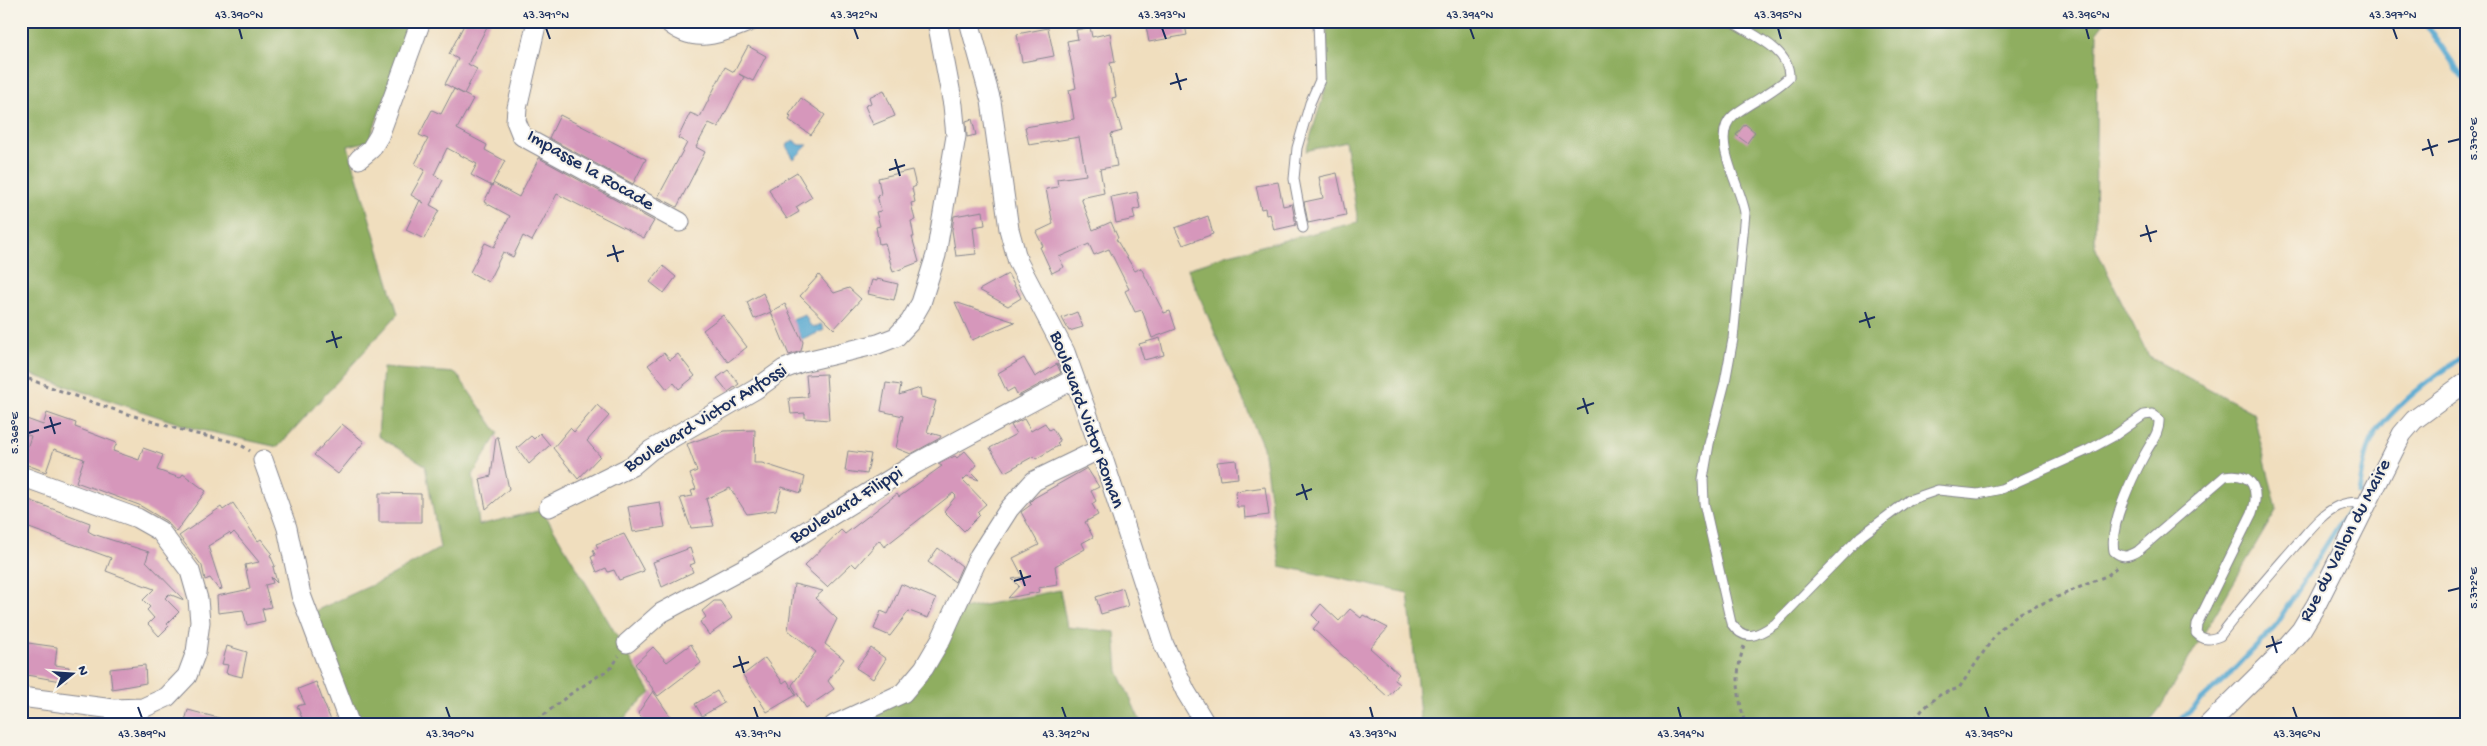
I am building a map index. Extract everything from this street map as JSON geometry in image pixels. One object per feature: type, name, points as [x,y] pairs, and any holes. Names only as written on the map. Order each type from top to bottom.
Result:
[{"type":"street","points":[[359,159],[371,149],[379,136],[421,21]]},
{"type":"street","name":"Impasse la Rocade","points":[[537,21],[517,108],[516,121],[522,136],[680,222]]},
{"type":"street","points":[[666,21],[678,31],[697,37],[719,33],[751,21]]},
{"type":"street","name":"Boulevard Victor Anfossi","points":[[549,507],[632,466],[651,450],[756,389],[784,369],[802,362],[878,344],[896,337],[910,322],[921,303],[936,255],[956,136],[953,106],[937,21]]},
{"type":"street","name":"Boulevard Victor Roman","points":[[970,21],[991,101],[1009,229],[1018,262],[1065,352],[1100,449],[1164,645],[1186,692],[1206,725]]},
{"type":"street","name":"Boulevard Filippi","points":[[627,643],[661,613],[756,562],[915,464],[1074,379]]},
{"type":"street","name":"Rue du Vallon du Maire","points":[[2208,725],[2301,630],[2368,504],[2402,434],[2414,420],[2466,382]]},
{"type":"street","points":[[834,725],[903,693],[924,668],[941,639],[979,556],[1009,509],[1034,481],[1100,449]]},
{"type":"street","points":[[263,460],[287,528],[301,595],[350,725]]},
{"type":"street","points":[[21,476],[137,518],[160,531],[190,570],[198,599],[200,622],[196,652],[187,676],[167,697],[143,708],[113,709],[21,697]]},
{"type":"lane","points":[[1303,228],[1294,179],[1297,148],[1310,103],[1320,80],[1318,21]]},
{"type":"lane","points":[[1731,21],[1781,54],[1789,67],[1789,78],[1733,116],[1725,125],[1723,137],[1726,153],[1743,198],[1745,213],[1733,339],[1705,461],[1704,503],[1730,623],[1738,633],[1747,636],[1760,634],[1775,624],[1861,536],[1909,500],[1938,490],[1978,494],[2001,489],[2088,450],[2114,436],[2144,415],[2152,414],[2159,419],[2160,429],[2145,455],[2113,532],[2114,551],[2120,556],[2129,556],[2226,476],[2234,475],[2250,480],[2255,490],[2256,500],[2252,513],[2197,624],[2196,633],[2202,639],[2211,640],[2220,636],[2267,578],[2328,513],[2338,506],[2357,501],[2368,504]]},
{"type":"path","points":[[21,376],[91,403],[189,432],[243,445],[263,460]]},
{"type":"path","points":[[1910,725],[1923,709],[1941,694],[1959,688],[1998,631],[2018,614],[2108,575],[2129,556]]},
{"type":"path","points":[[1745,725],[1740,703],[1737,667],[1747,636]]},
{"type":"path","points":[[531,725],[569,695],[612,666],[627,643]]},
{"type":"green space","points":[[21,21],[413,21],[369,141],[348,146],[398,314],[278,447],[192,428],[21,371]]},
{"type":"green space","points":[[1327,21],[2106,21],[2097,33],[2095,247],[2149,357],[2253,412],[2277,509],[2160,708],[2147,725],[1421,725],[1408,593],[1280,566],[1263,447],[1188,269],[1225,255],[1358,222],[1345,141],[1306,151],[1327,84]]},
{"type":"green space","points":[[383,368],[456,373],[498,433],[473,475],[479,525],[542,510],[651,693],[632,709],[619,725],[355,725],[315,611],[383,580],[440,548],[425,465],[378,436]]},
{"type":"green space","points":[[1060,590],[1067,627],[1115,632],[1118,671],[1142,725],[848,725],[903,699],[963,609]]},
{"type":"water","points":[[793,140],[800,145],[808,145],[794,159],[786,146]]},
{"type":"water","points":[[805,315],[810,325],[815,327],[821,324],[824,330],[802,340],[792,320]]},
{"type":"building","points":[[466,21],[490,21],[468,64],[477,69],[464,94],[445,84],[458,59],[449,54]]},
{"type":"building","points":[[1145,21],[1184,21],[1187,35],[1149,42]]},
{"type":"building","points":[[1090,27],[1092,37],[1110,33],[1115,62],[1110,63],[1116,97],[1112,98],[1122,131],[1111,134],[1117,166],[1100,169],[1104,193],[1081,198],[1093,230],[1111,222],[1118,238],[1116,239],[1135,271],[1141,268],[1164,313],[1170,311],[1176,329],[1152,338],[1142,310],[1135,312],[1125,291],[1129,289],[1109,249],[1094,255],[1089,244],[1059,257],[1064,267],[1052,273],[1040,247],[1043,246],[1036,232],[1053,224],[1046,189],[1058,187],[1057,179],[1086,175],[1079,137],[1029,145],[1025,127],[1074,119],[1069,90],[1076,88],[1067,41],[1078,39],[1076,30]]},
{"type":"building","points":[[1048,28],[1054,56],[1022,62],[1017,34]]},
{"type":"building","points":[[748,46],[766,56],[753,81],[739,74],[744,77],[718,127],[709,123],[696,147],[705,152],[677,207],[658,197],[687,143],[678,138],[690,113],[700,117],[725,67],[734,72]]},
{"type":"building","points":[[454,89],[473,99],[457,129],[487,145],[485,150],[505,161],[493,183],[519,197],[539,158],[654,221],[644,238],[557,194],[532,241],[523,236],[513,257],[503,252],[488,282],[470,272],[485,243],[494,247],[510,216],[484,202],[492,186],[471,175],[477,164],[447,148],[434,175],[443,180],[430,205],[439,210],[424,239],[406,230],[420,200],[411,195],[425,170],[415,164],[428,139],[419,135],[432,110],[441,114]]},
{"type":"building","points":[[884,90],[895,116],[873,125],[865,106],[871,103],[869,97]]},
{"type":"building","points":[[801,98],[825,115],[811,135],[789,120],[791,117],[789,115]]},
{"type":"building","points":[[560,115],[646,159],[633,184],[549,138]]},
{"type":"building","points":[[972,119],[976,135],[967,137],[966,121]]},
{"type":"building","points":[[1745,124],[1755,132],[1747,143],[1736,135]]},
{"type":"building","points":[[912,170],[916,186],[912,188],[915,202],[911,203],[915,220],[911,221],[914,237],[912,237],[919,262],[893,272],[885,243],[879,244],[876,227],[880,226],[876,212],[881,211],[877,195],[881,194],[878,178]]},
{"type":"building","points":[[797,172],[812,197],[796,207],[799,212],[787,219],[769,189]]},
{"type":"building","points":[[1337,173],[1346,215],[1308,223],[1304,202],[1323,198],[1319,177]]},
{"type":"building","points":[[1278,182],[1283,206],[1292,204],[1296,225],[1274,230],[1270,214],[1266,215],[1265,208],[1261,209],[1256,186]]},
{"type":"building","points":[[1137,192],[1140,208],[1133,210],[1135,219],[1116,223],[1111,197]]},
{"type":"building","points":[[983,211],[985,225],[973,227],[976,254],[956,256],[952,230],[954,216]]},
{"type":"building","points":[[1208,216],[1213,234],[1183,245],[1175,228]]},
{"type":"building","points":[[663,266],[676,277],[664,293],[650,282]]},
{"type":"building","points":[[1008,274],[1021,298],[1008,306],[979,290]]},
{"type":"building","points":[[819,275],[834,293],[849,288],[861,299],[834,329],[800,296]]},
{"type":"building","points":[[877,279],[898,284],[894,300],[868,294],[872,280],[877,281]]},
{"type":"building","points":[[763,293],[771,312],[754,319],[747,302]]},
{"type":"building","points":[[955,302],[1015,322],[972,340]]},
{"type":"building","points":[[785,304],[803,342],[801,351],[789,355],[771,312]]},
{"type":"building","points":[[1077,312],[1083,327],[1069,331],[1062,318]]},
{"type":"building","points":[[723,315],[747,347],[728,362],[703,330]]},
{"type":"building","points":[[1160,338],[1164,355],[1144,360],[1139,344]]},
{"type":"building","points":[[664,353],[670,360],[678,354],[695,376],[679,389],[674,383],[667,389],[648,365]]},
{"type":"building","points":[[1024,358],[1035,377],[1057,364],[1061,373],[1018,396],[1014,388],[1007,392],[998,373]]},
{"type":"building","points":[[728,370],[739,384],[728,392],[717,378]]},
{"type":"building","points":[[826,374],[829,420],[805,418],[805,413],[791,414],[789,398],[808,397],[806,375]]},
{"type":"building","points":[[886,383],[901,385],[899,395],[920,388],[921,397],[936,401],[927,432],[941,436],[940,438],[911,454],[896,448],[903,416],[881,411]]},
{"type":"building","points":[[597,405],[609,416],[587,441],[600,456],[578,479],[553,448],[570,428],[574,432]]},
{"type":"building","points":[[47,413],[76,423],[75,427],[117,443],[113,451],[139,460],[143,448],[163,455],[157,470],[180,478],[183,474],[206,491],[176,532],[166,521],[139,505],[76,482],[84,459],[54,449],[46,472],[25,464],[24,458],[31,436],[21,433],[21,417],[43,425]]},
{"type":"building","points":[[1024,419],[1031,431],[1045,423],[1049,430],[1052,428],[1060,441],[1057,443],[1059,445],[1036,459],[1034,456],[1005,472],[990,448],[1016,434],[1011,425]]},
{"type":"building","points":[[342,424],[364,442],[338,474],[314,455]]},
{"type":"building","points":[[755,430],[754,463],[762,463],[805,477],[801,493],[782,487],[776,510],[747,514],[730,488],[706,499],[714,526],[691,528],[680,498],[693,496],[691,491],[696,489],[690,474],[697,471],[687,444],[724,431]]},
{"type":"building","points":[[540,433],[550,445],[529,464],[517,448],[531,436],[534,439]]},
{"type":"building","points":[[496,437],[498,437],[509,489],[486,509],[480,479],[491,476]]},
{"type":"building","points":[[848,451],[871,454],[867,474],[845,471]]},
{"type":"building","points":[[965,451],[977,465],[971,472],[979,480],[967,476],[963,480],[986,504],[977,512],[980,515],[964,531],[944,511],[956,496],[953,493],[884,547],[879,540],[856,567],[852,563],[827,587],[804,566],[841,530],[845,534],[897,494],[899,497],[942,466],[938,464],[955,456],[957,458]]},
{"type":"building","points":[[1236,460],[1238,478],[1220,480],[1217,462]]},
{"type":"building","points":[[1087,468],[1099,487],[1091,491],[1096,501],[1092,504],[1098,515],[1085,522],[1093,537],[1082,543],[1085,549],[1055,566],[1058,585],[1038,588],[1039,592],[1008,598],[1019,586],[1012,579],[1023,577],[1013,558],[1039,545],[1021,512],[1032,504],[1030,502],[1034,498]]},
{"type":"building","points":[[1265,487],[1269,515],[1245,518],[1244,507],[1237,507],[1236,491]]},
{"type":"building","points":[[379,493],[421,494],[421,522],[379,522]]},
{"type":"building","points":[[21,497],[90,523],[88,531],[93,534],[149,552],[146,561],[184,600],[169,594],[165,598],[179,612],[167,624],[169,626],[159,636],[148,624],[154,618],[147,610],[150,607],[143,600],[154,589],[106,571],[111,558],[21,525]]},
{"type":"building","points":[[660,502],[665,527],[633,532],[628,507]]},
{"type":"building","points":[[233,503],[258,541],[261,539],[272,553],[270,555],[275,566],[273,567],[277,583],[271,577],[273,583],[265,585],[271,607],[262,609],[265,621],[247,625],[243,610],[218,613],[217,596],[250,589],[245,565],[259,562],[234,532],[208,546],[222,589],[219,590],[210,578],[205,580],[202,566],[179,536],[221,507],[223,510]]},
{"type":"building","points":[[624,534],[644,571],[619,580],[614,570],[608,572],[606,568],[597,572],[591,557],[595,555],[593,550],[598,548],[596,544]]},
{"type":"building","points":[[690,548],[695,563],[690,565],[693,572],[662,587],[653,562]]},
{"type":"building","points":[[938,548],[962,566],[955,582],[928,562]]},
{"type":"building","points":[[794,584],[823,591],[815,598],[837,619],[825,644],[844,659],[828,681],[834,689],[806,708],[792,685],[816,652],[788,630]]},
{"type":"building","points":[[901,584],[936,599],[928,618],[909,611],[890,636],[874,629],[881,611],[888,614]]},
{"type":"building","points":[[1123,588],[1128,606],[1101,614],[1096,597]]},
{"type":"building","points":[[714,601],[720,601],[732,618],[709,635],[700,622],[706,617],[702,611]]},
{"type":"building","points":[[1321,604],[1339,621],[1350,609],[1361,618],[1363,615],[1388,628],[1370,648],[1399,674],[1394,680],[1399,684],[1388,697],[1313,629],[1319,622],[1312,615]]},
{"type":"building","points":[[21,642],[57,647],[55,665],[69,667],[66,682],[21,674]]},
{"type":"building","points":[[691,644],[701,663],[658,696],[635,664],[653,647],[667,662]]},
{"type":"building","points":[[227,646],[247,652],[242,677],[226,673],[228,665],[222,664]]},
{"type":"building","points":[[871,648],[886,659],[873,679],[856,668]]},
{"type":"building","points":[[765,658],[783,683],[787,680],[796,695],[767,712],[743,675]]},
{"type":"building","points":[[145,665],[146,683],[112,689],[110,669]]},
{"type":"building","points":[[316,682],[333,725],[305,725],[297,706],[305,704],[298,689]]},
{"type":"building","points":[[653,691],[676,725],[647,725],[638,713]]},
{"type":"building","points":[[717,691],[724,703],[702,716],[695,704]]},
{"type":"building","points":[[188,710],[226,720],[226,725],[184,725]]},
{"type":"waterway","points":[[2424,21],[2466,82]]},
{"type":"waterway","points":[[2359,493],[2367,452],[2379,428],[2401,404],[2466,354]]},
{"type":"waterway","points":[[2174,725],[2230,674],[2273,629],[2347,512]]}]
